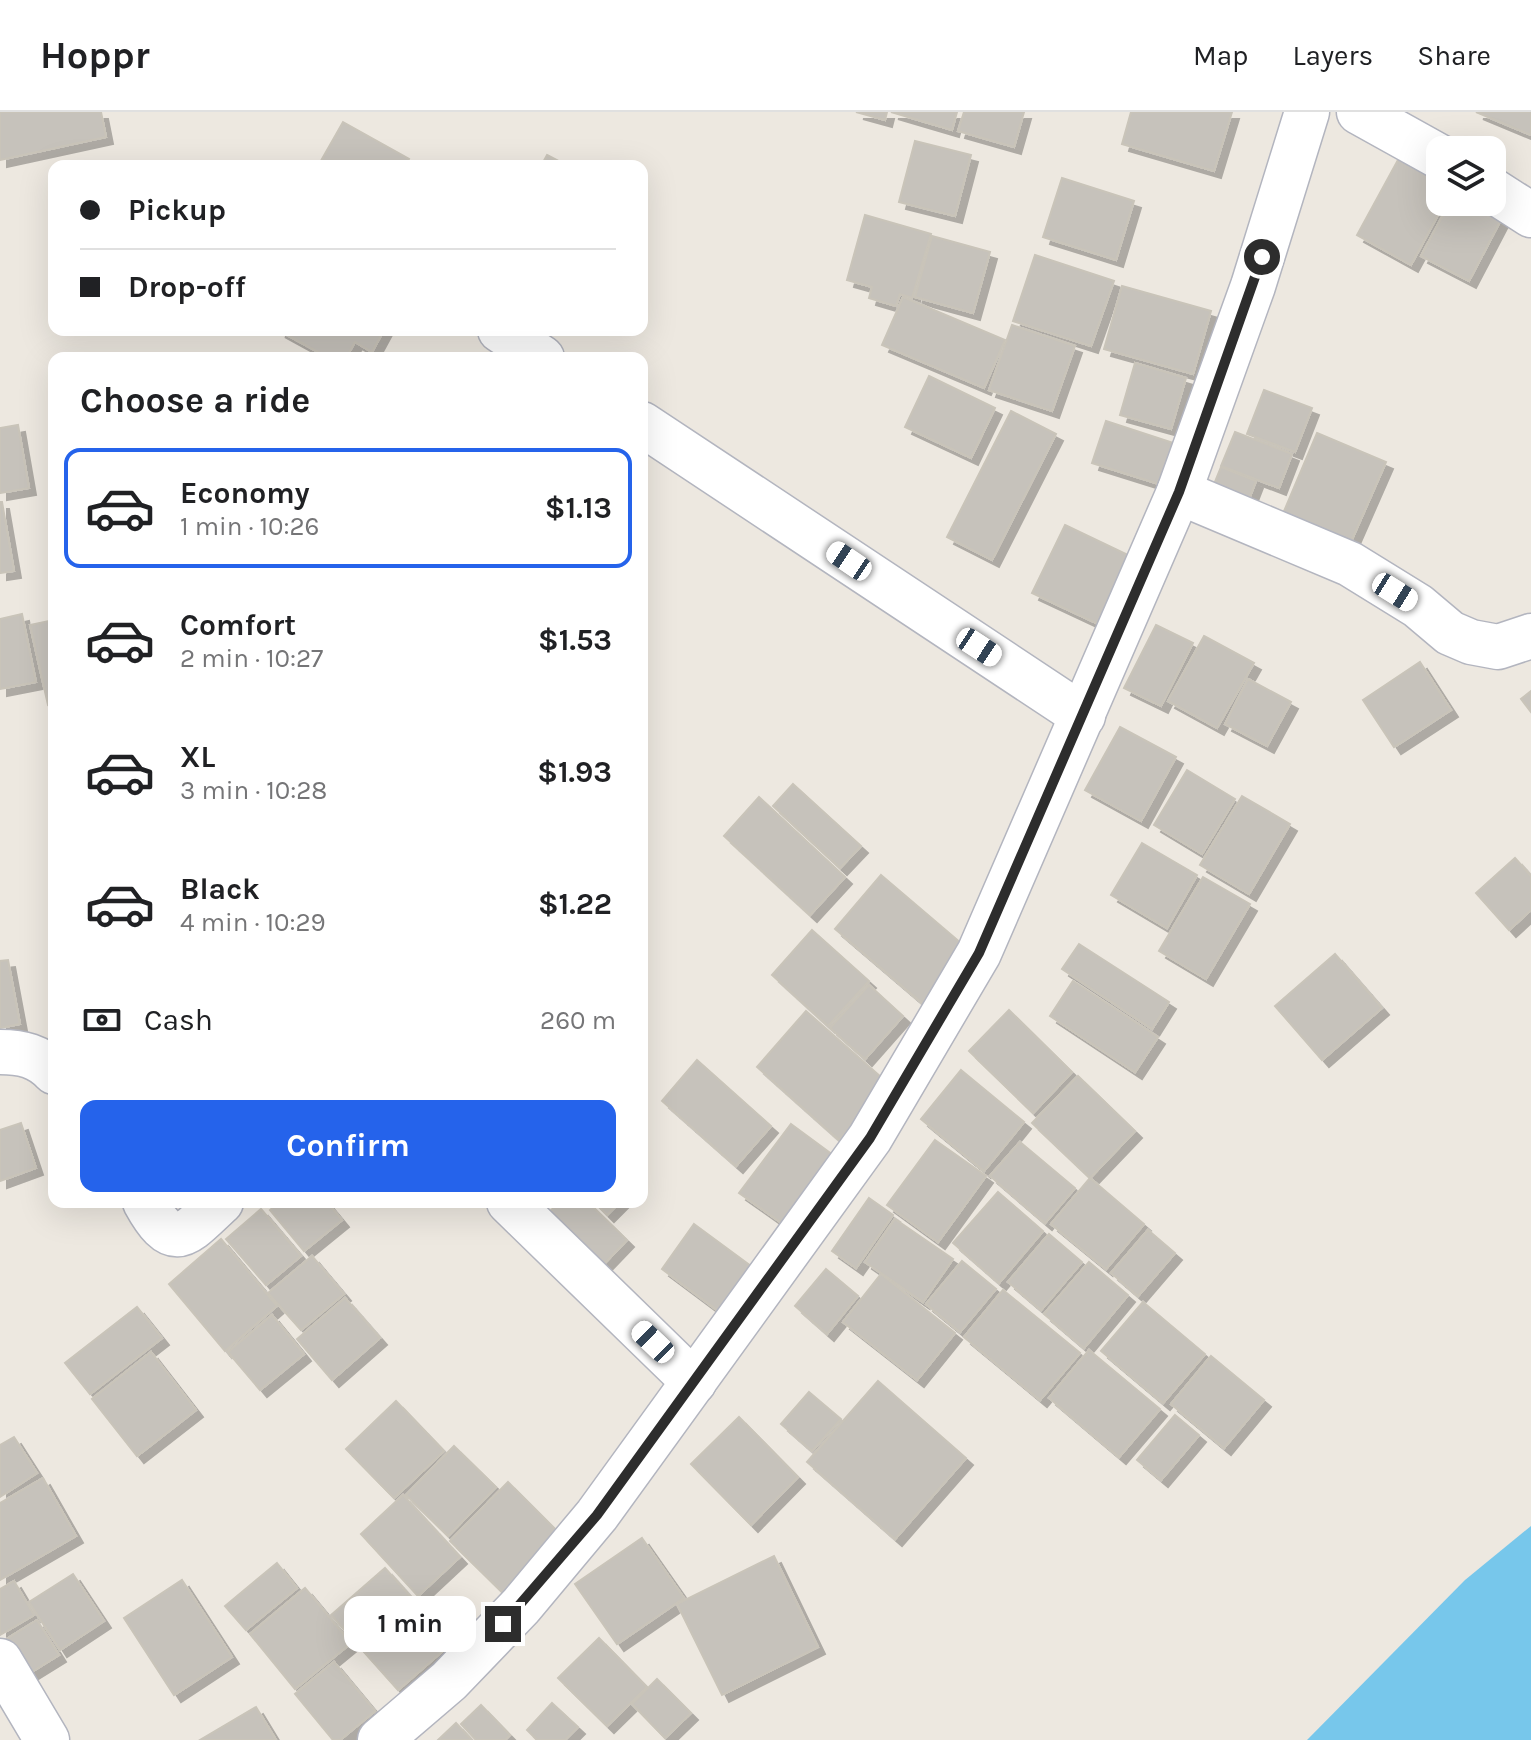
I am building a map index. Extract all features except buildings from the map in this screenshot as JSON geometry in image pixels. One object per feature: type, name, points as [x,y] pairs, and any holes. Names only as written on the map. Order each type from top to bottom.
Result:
[{"type":"street","points":[[380,1740],[449,1681],[521,1606],[597,1515],[870,1138],[979,953],[1179,492],[1253,286],[1307,112]]},
{"type":"street","points":[[1359,112],[1426,149]]},
{"type":"street","points":[[1506,199],[1531,215]]},
{"type":"street","points":[[509,336],[533,352]]},
{"type":"street","points":[[648,428],[1083,716]]},
{"type":"street","points":[[1179,492],[1350,564],[1418,606],[1450,633],[1471,642],[1498,647],[1531,636]]},
{"type":"street","points":[[0,1052],[39,1058],[48,1066]]},
{"type":"street","points":[[148,1208],[156,1223],[175,1235],[192,1228],[214,1208]]},
{"type":"street","points":[[515,1208],[694,1382]]},
{"type":"street","points":[[0,1661],[47,1740]]},
{"type":"water","points":[[1531,1526],[1531,1740],[1307,1740],[1465,1580]]},
{"type":"route","points":[[503,1624],[597,1515],[870,1138],[979,953],[1179,492],[1262,257]]}]
